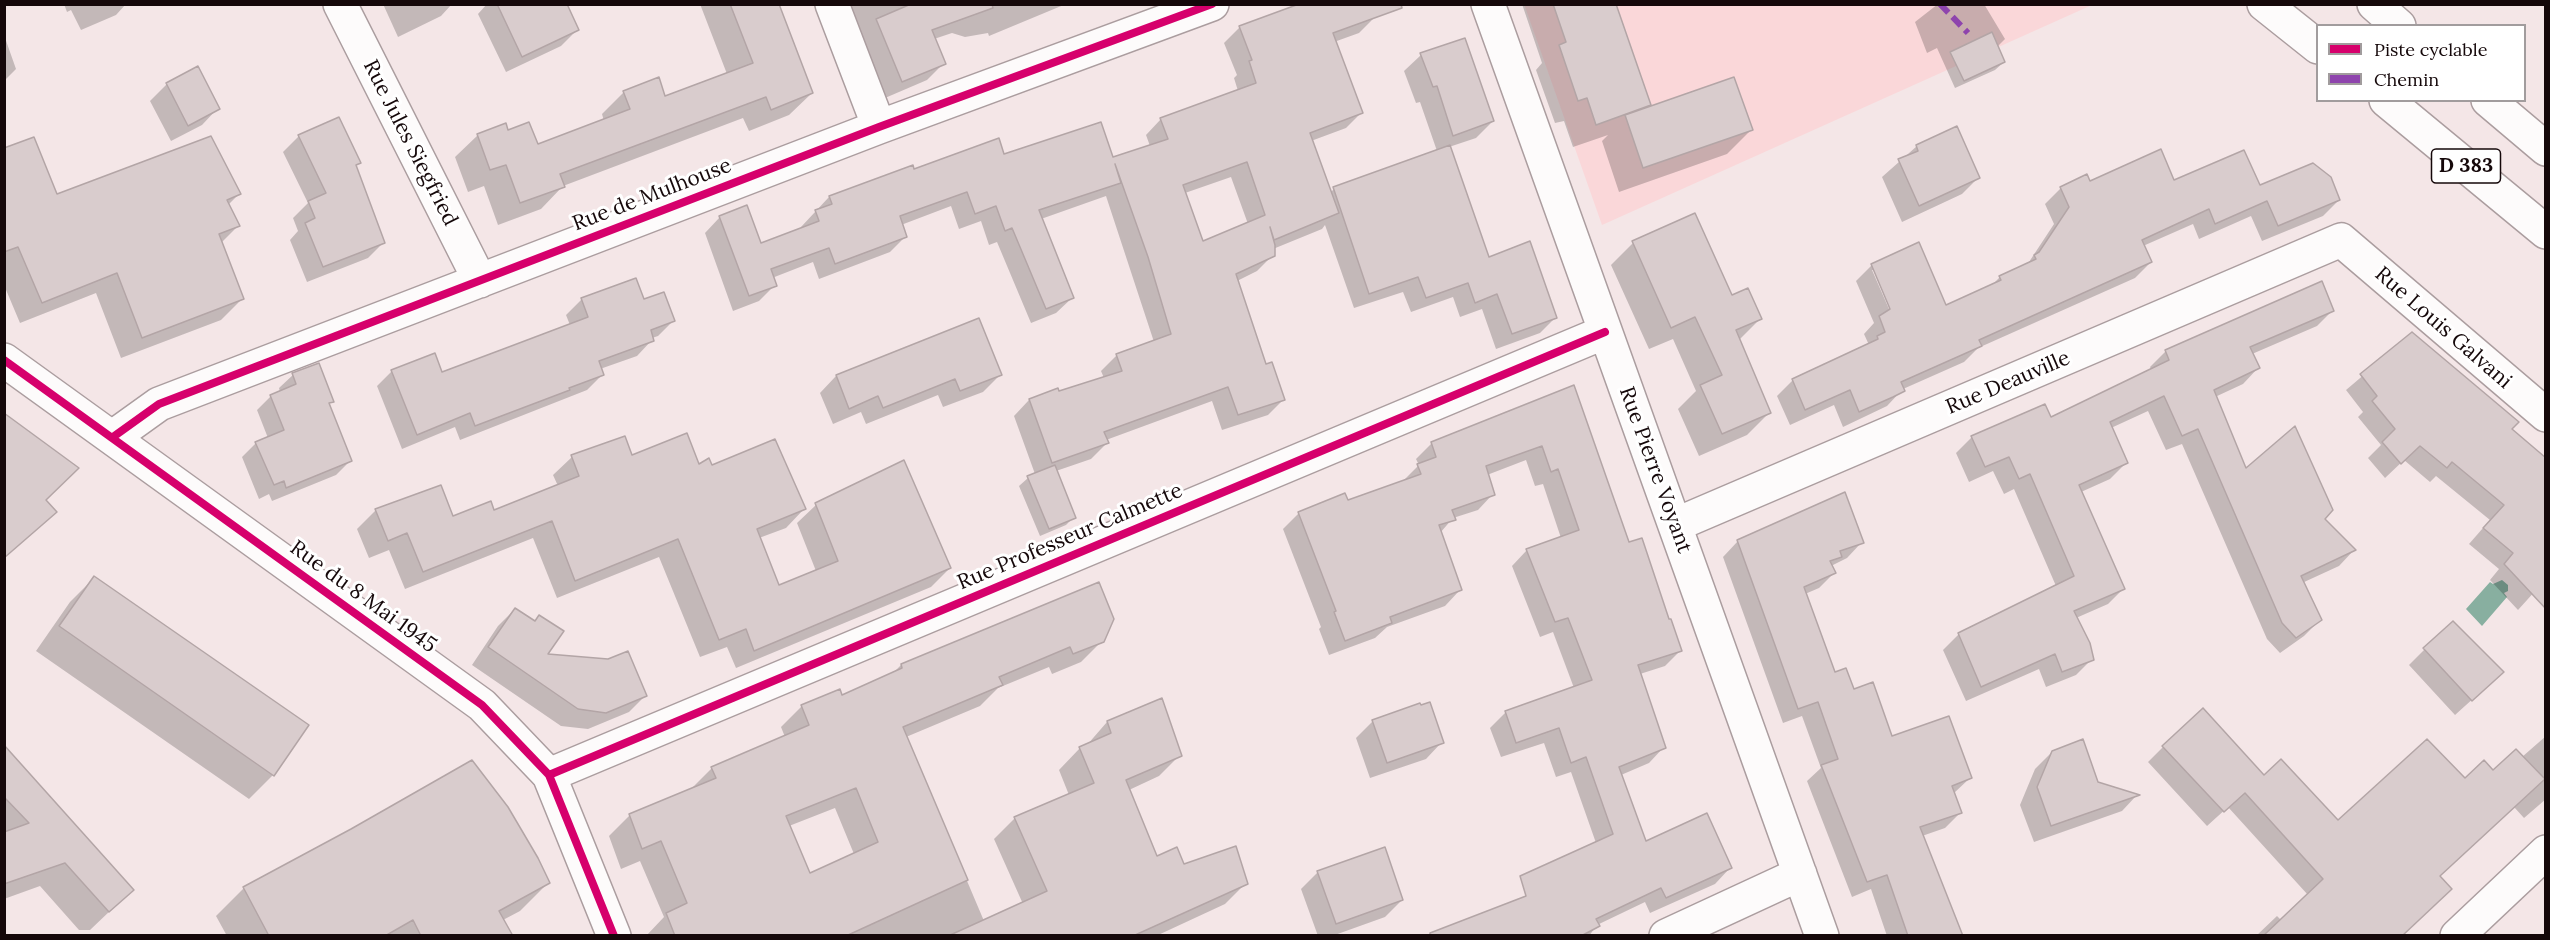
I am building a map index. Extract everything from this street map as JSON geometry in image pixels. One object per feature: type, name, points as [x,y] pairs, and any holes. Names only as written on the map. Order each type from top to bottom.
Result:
[{"type":"main road","name":"Rue Jules Siegfried","points":[[340,4],[480,281]]},
{"type":"main road","points":[[832,4],[879,127]]},
{"type":"main road","name":"Rue de Mulhouse","points":[[113,437],[159,404],[879,127],[1212,4]]},
{"type":"main road","name":"Rue Pierre Voyant","points":[[1488,4],[1822,936]]},
{"type":"main road","points":[[2264,4],[2316,45]]},
{"type":"main road","points":[[2374,4],[2396,24]]},
{"type":"main road","name":"D 383","points":[[2388,102],[2546,232]]},
{"type":"main road","name":"D 383","points":[[2490,102],[2546,149]]},
{"type":"main road","name":"Rue Louis Galvani","points":[[2341,240],[2546,416]]},
{"type":"main road","name":"Rue Deauville","points":[[1675,525],[2341,240]]},
{"type":"main road","name":"Rue Professeur Calmette","points":[[549,775],[1605,332]]},
{"type":"main road","name":"Rue du 8 Mai 1945","points":[[4,360],[482,705],[549,775],[614,936]]},
{"type":"main road","points":[[2457,936],[2546,852]]},
{"type":"main road","points":[[1666,936],[1800,874]]},
{"type":"shaded area","points":[[1524,4],[2092,5],[1602,225]]},
{"type":"shaded area","points":[[2502,580],[2508,585],[2508,591],[2504,593],[2507,597],[2482,626],[2466,609],[2490,582],[2493,584]]},
{"type":"building","points":[[497,4],[567,4],[579,30],[522,57]]},
{"type":"building","points":[[730,4],[779,4],[813,93],[771,110],[766,97],[560,174],[565,187],[520,203],[506,165],[490,170],[477,134],[506,123],[508,130],[529,122],[538,144],[630,109],[623,91],[659,77],[665,96],[753,63]]},
{"type":"building","points":[[911,4],[992,4],[993,8],[932,30],[946,64],[902,82],[876,19]]},
{"type":"building","points":[[1299,4],[1401,4],[1402,8],[1333,33],[1363,113],[1310,133],[1339,213],[1274,240],[1270,227],[1275,245],[1275,256],[1236,274],[1266,364],[1272,362],[1285,400],[1238,415],[1228,387],[1104,432],[1109,443],[1052,463],[1029,399],[1058,388],[1059,391],[1122,371],[1116,354],[1171,334],[1148,257],[1115,164],[1121,183],[1039,210],[1074,298],[1046,309],[1012,228],[1005,231],[996,206],[975,214],[967,192],[900,216],[907,237],[835,264],[829,248],[771,269],[777,286],[749,296],[719,216],[747,205],[761,243],[819,221],[815,210],[832,204],[829,196],[913,165],[914,169],[999,138],[1004,154],[1101,122],[1113,157],[1168,139],[1160,118],[1256,83],[1249,61],[1252,60],[1239,26]],"holes":[[[1247,162],[1265,215],[1203,241],[1183,185]]]},
{"type":"building","points":[[1553,4],[1616,4],[1651,105],[1596,125],[1587,98],[1578,101],[1559,45],[1566,42]]},
{"type":"building","points":[[1992,32],[2005,62],[1964,81],[1950,52]]},
{"type":"building","points":[[1465,38],[1494,121],[1453,136],[1437,86],[1433,87],[1420,53]]},
{"type":"building","points":[[198,66],[220,109],[188,126],[166,83]]},
{"type":"building","points":[[1734,77],[1753,130],[1643,168],[1625,115]]},
{"type":"building","points":[[339,117],[361,163],[356,165],[385,243],[323,267],[305,223],[315,218],[308,201],[326,193],[298,135]]},
{"type":"building","points":[[1957,126],[1980,178],[1919,206],[1898,159],[1918,151],[1916,145]]},
{"type":"building","points":[[211,136],[241,194],[227,200],[240,226],[219,234],[244,299],[142,338],[117,273],[42,303],[18,247],[4,252],[4,148],[34,137],[57,194]]},
{"type":"building","points":[[1450,145],[1489,257],[1530,241],[1557,318],[1512,334],[1497,294],[1475,303],[1468,283],[1426,298],[1418,277],[1369,294],[1333,187]]},
{"type":"building","points":[[2161,149],[2174,180],[2244,150],[2260,185],[2313,163],[2331,177],[2340,200],[2278,226],[2267,201],[2215,224],[2209,209],[2142,240],[2152,262],[1979,340],[1982,346],[1901,382],[1905,391],[1893,397],[1859,412],[1850,390],[1805,410],[1792,379],[1878,339],[1877,336],[1885,332],[1879,316],[1890,309],[1871,264],[1919,242],[1946,305],[2001,280],[1999,276],[2036,259],[2034,255],[2039,252],[2069,207],[2060,187],[2087,174],[2090,181]]},
{"type":"building","points":[[1695,213],[1732,295],[1748,288],[1762,319],[1736,330],[1771,413],[1722,434],[1700,385],[1722,375],[1695,317],[1671,328],[1632,241]]},
{"type":"building","points":[[636,278],[644,299],[664,292],[675,321],[651,330],[654,341],[599,361],[604,375],[569,388],[570,390],[475,426],[470,413],[417,435],[391,370],[435,353],[442,372],[506,348],[588,317],[581,298]]},
{"type":"building","points":[[2322,281],[2334,311],[2250,347],[2260,368],[2214,390],[2246,468],[2295,426],[2333,510],[2325,519],[2356,550],[2301,576],[2322,620],[2296,638],[2282,623],[2198,429],[2182,436],[2164,396],[2110,422],[2128,463],[2079,485],[2125,589],[2074,611],[2090,643],[2094,660],[2062,672],[2055,654],[1981,687],[1958,633],[2074,576],[2030,474],[2019,479],[2009,457],[1985,467],[1971,436],[2045,404],[2051,417],[2169,360],[2165,350]]},
{"type":"building","points":[[979,318],[1002,375],[960,391],[955,379],[883,408],[878,396],[849,409],[836,375]]},
{"type":"building","points":[[2412,332],[2519,422],[2512,429],[2546,458],[2546,609],[2504,564],[2513,553],[2483,528],[2504,505],[2452,462],[2447,468],[2420,446],[2401,464],[2382,442],[2395,429],[2372,401],[2377,396],[2360,374]]},
{"type":"building","points":[[319,363],[334,402],[329,403],[352,461],[286,488],[284,481],[274,485],[255,442],[284,430],[270,395],[296,384],[292,373]]},
{"type":"building","points":[[1574,385],[1629,542],[1642,538],[1682,651],[1638,665],[1666,748],[1619,767],[1646,841],[1707,813],[1732,868],[1666,898],[1661,888],[1596,919],[1600,926],[1581,936],[1430,936],[1430,933],[1526,896],[1520,876],[1613,834],[1586,757],[1571,763],[1559,728],[1516,743],[1505,711],[1592,680],[1568,618],[1555,622],[1526,549],[1579,530],[1558,469],[1551,472],[1542,446],[1486,466],[1495,495],[1452,510],[1456,520],[1439,525],[1462,590],[1390,617],[1392,623],[1345,641],[1334,612],[1336,611],[1298,512],[1345,493],[1348,500],[1421,474],[1417,464],[1436,457],[1431,442]]},
{"type":"building","points":[[4,413],[79,468],[46,500],[57,512],[4,558]]},
{"type":"building","points":[[687,433],[699,464],[709,458],[712,465],[775,439],[806,509],[757,529],[779,585],[838,561],[815,503],[904,460],[951,568],[754,651],[746,629],[719,640],[678,539],[575,581],[552,521],[423,572],[407,533],[388,541],[375,509],[441,485],[453,516],[491,501],[494,510],[579,476],[571,455],[625,436],[632,455]]},
{"type":"building","points":[[1055,465],[1076,518],[1049,529],[1027,476]]},
{"type":"building","points":[[1845,492],[1864,543],[1840,551],[1842,557],[1830,561],[1836,573],[1804,587],[1835,672],[1846,668],[1854,689],[1873,682],[1892,736],[1949,716],[1972,778],[1952,786],[1962,813],[1920,827],[1963,936],[1908,936],[1887,875],[1867,882],[1821,765],[1838,759],[1818,702],[1798,709],[1737,540]]},
{"type":"building","points":[[94,576],[309,725],[274,776],[59,626]]},
{"type":"building","points":[[1099,582],[1114,619],[1104,642],[1073,654],[1070,647],[999,677],[1003,685],[903,727],[968,880],[846,936],[675,936],[666,913],[687,903],[661,841],[642,849],[629,814],[716,778],[711,767],[809,725],[801,705],[840,689],[842,695],[902,668],[901,664]],"holes":[[[856,788],[878,842],[810,873],[786,816]]]},
{"type":"building","points":[[515,608],[535,621],[539,615],[564,631],[548,654],[608,659],[628,651],[647,696],[606,713],[578,709],[488,647]]},
{"type":"building","points":[[2453,621],[2504,672],[2472,701],[2423,648]]},
{"type":"building","points":[[1162,698],[1182,756],[1126,780],[1157,856],[1177,847],[1184,864],[1236,846],[1248,884],[1133,936],[948,936],[1047,891],[1014,817],[1094,783],[1079,747],[1111,733],[1107,721]]},
{"type":"building","points":[[1430,702],[1444,743],[1387,763],[1372,720],[1420,703],[1421,705]]},
{"type":"building","points":[[2203,708],[2264,775],[2281,759],[2338,820],[2427,739],[2465,778],[2484,760],[2493,770],[2516,749],[2545,779],[2440,876],[2452,889],[2402,936],[2263,936],[2323,879],[2245,793],[2224,812],[2162,746]]},
{"type":"building","points":[[2083,739],[2098,782],[2140,795],[2051,826],[2037,787],[2052,751]]},
{"type":"building","points":[[4,745],[134,890],[109,912],[65,863],[4,884],[4,832],[29,823],[4,797]]},
{"type":"building","points":[[472,760],[508,807],[550,883],[499,911],[513,936],[421,936],[413,920],[385,936],[269,936],[243,887]]},
{"type":"building","points":[[1385,847],[1403,900],[1336,924],[1317,871]]},
{"type":"marked path","points":[[1940,4],[1968,33]]},
{"type":"cycle path","points":[[113,437],[159,404],[879,127],[1212,4]]},
{"type":"cycle path","points":[[549,775],[1605,332]]},
{"type":"cycle path","points":[[4,360],[482,705],[549,775],[614,936]]}]
